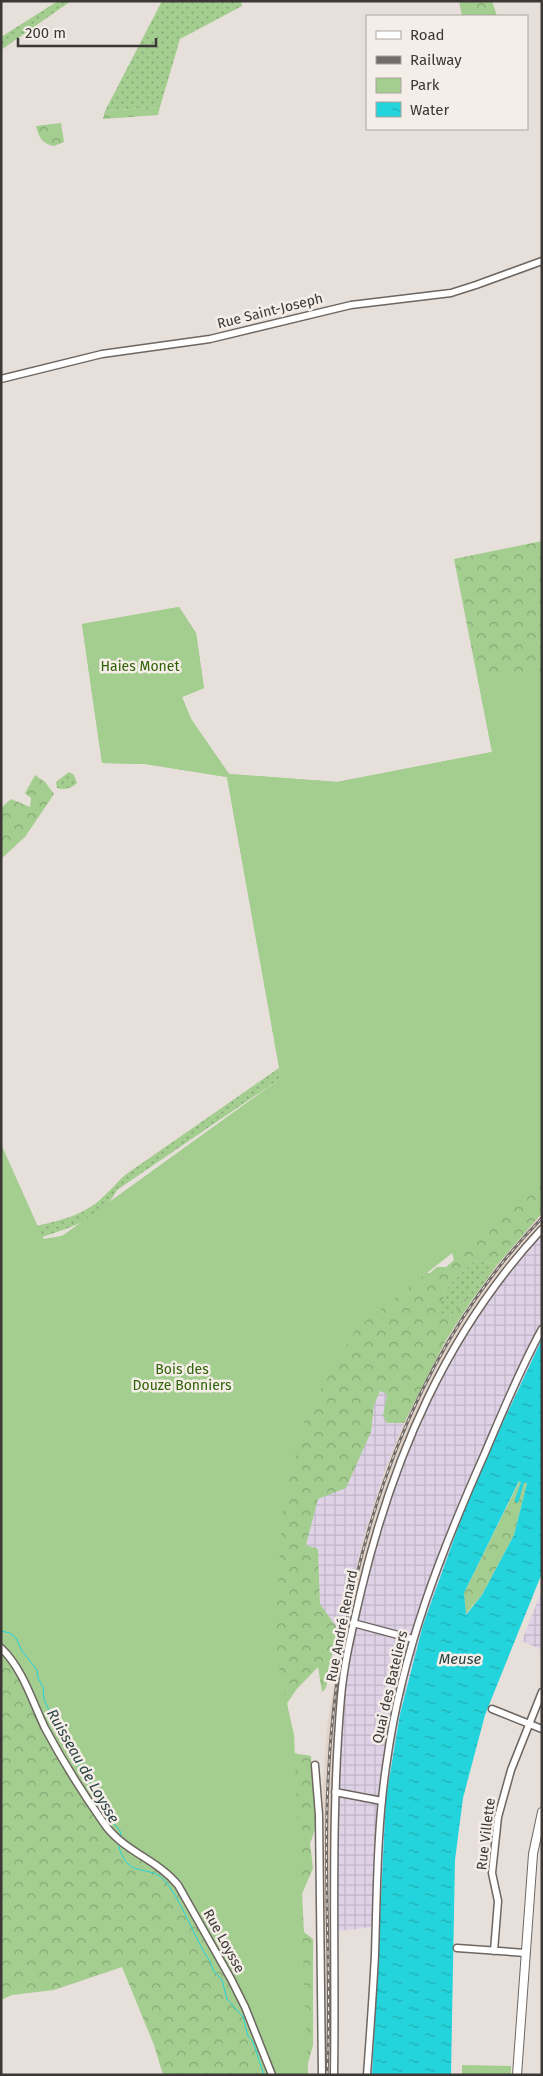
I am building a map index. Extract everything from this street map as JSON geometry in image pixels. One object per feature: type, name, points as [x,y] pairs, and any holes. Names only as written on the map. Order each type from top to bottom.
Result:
[{"type":"main road","points":[[517,2075],[533,1854],[542,1812]]},
{"type":"street","name":"Rue Saint-Joseph","points":[[1,379],[102,354],[210,339],[351,305],[451,293],[476,286],[542,261]]},
{"type":"street","name":"Rue André Renard","points":[[334,2075],[335,1792],[341,1694],[353,1623],[371,1549],[413,1429],[437,1376],[484,1301],[506,1271],[542,1229]]},
{"type":"street","name":"Quai des Bateliers","points":[[367,2075],[375,1955],[377,1859],[387,1759],[398,1700],[413,1640],[429,1588],[530,1351],[542,1329]]},
{"type":"street","points":[[353,1623],[413,1640]]},
{"type":"street","name":"Rue Loysse","points":[[1,1648],[14,1663],[46,1729],[103,1823],[122,1843],[167,1872],[178,1885],[231,1979],[272,2075]]},
{"type":"street","name":"Rue Villette","points":[[494,1951],[498,1901],[492,1873],[498,1817],[504,1790],[542,1692]]},
{"type":"street","points":[[492,1709],[542,1729]]},
{"type":"street","points":[[315,1765],[319,1815],[322,2075]]},
{"type":"street","points":[[335,1792],[382,1801]]},
{"type":"street","points":[[457,1948],[526,1953]]},
{"type":"shaded area","points":[[542,1213],[542,1227],[454,1344],[437,1374],[407,1440],[333,1932],[333,2075],[324,2075],[323,1783],[327,1729],[338,1655],[345,1615],[363,1539],[386,1467],[411,1406],[446,1340],[497,1265]]},
{"type":"shaded area","points":[[542,1227],[542,1339],[473,1486],[423,1625],[400,1714],[386,1798],[381,1926],[333,1932],[334,1746],[352,1623],[407,1440],[437,1374],[454,1344]]},
{"type":"shaded area","points":[[401,1336],[411,1406],[386,1467],[363,1539],[345,1615],[338,1655],[310,1651],[320,1604],[318,1549],[306,1545],[322,1482]]},
{"type":"shaded area","points":[[542,1590],[542,1650],[522,1641]]},
{"type":"green space","points":[[58,1],[71,1],[1,50],[1,37]]},
{"type":"green space","points":[[162,1],[241,1],[242,6],[180,39],[160,107],[105,111]]},
{"type":"green space","points":[[459,1],[492,1],[497,15],[462,15]]},
{"type":"green space","points":[[160,107],[158,115],[103,119],[105,111]]},
{"type":"green space","points":[[61,123],[64,142],[54,146],[44,142],[36,126]]},
{"type":"green space","name":"Bois des Douze Bonniers","points":[[542,541],[542,1213],[497,1265],[475,1260],[448,1286],[438,1311],[449,1318],[466,1298],[470,1303],[446,1340],[404,1423],[387,1423],[383,1416],[387,1394],[380,1391],[374,1405],[371,1432],[346,1488],[318,1499],[306,1545],[318,1549],[320,1604],[337,1628],[326,1688],[322,1692],[318,1667],[296,1690],[282,1711],[293,1753],[311,1756],[316,1826],[310,1844],[313,1868],[302,1894],[304,1932],[313,1939],[313,2045],[307,2067],[308,2075],[163,2075],[154,2045],[122,1967],[54,1990],[12,1995],[1,2000],[1,1146],[36,1240],[62,1236],[144,1188],[281,1078],[227,777],[145,764],[102,763],[82,624],[179,607],[196,633],[204,688],[182,697],[191,719],[229,774],[337,782],[492,752],[454,559]],"holes":[[[448,1251],[452,1253],[454,1260],[446,1267],[437,1267],[430,1273],[425,1273]]]},
{"type":"green space","name":"Bois des Douze Bonniers","points":[[179,607],[196,633],[204,688],[182,697],[191,719],[229,774],[337,782],[492,752],[478,678],[542,671],[542,1182],[356,1329],[306,1415],[283,1503],[274,1645],[294,1735],[308,2075],[272,2075],[231,1979],[178,1885],[116,1839],[60,1755],[20,1673],[1,1648],[1,1144],[44,1240],[62,1236],[281,1078],[227,777],[145,764],[102,763],[82,624]]},
{"type":"green space","points":[[69,772],[74,775],[77,783],[72,787],[57,788],[56,782]]},
{"type":"green space","points":[[35,775],[45,782],[54,794],[25,837],[1,859],[1,808],[11,799],[30,807],[31,798],[25,793]]},
{"type":"green space","points":[[279,1068],[281,1078],[117,1190],[102,1209],[93,1216],[71,1227],[36,1239],[32,1227],[70,1217],[87,1209],[103,1197],[125,1175]]},
{"type":"green space","points":[[475,1260],[497,1265],[470,1303],[466,1298],[449,1318],[437,1311],[448,1286]]},
{"type":"green space","points":[[520,1480],[515,1499],[524,1483],[527,1483],[514,1535],[482,1595],[465,1615],[464,1593]]},
{"type":"green space","points":[[462,2065],[511,2066],[511,2075],[462,2075]]},
{"type":"water","name":"Meuse","points":[[542,1339],[542,1573],[485,1715],[463,1798],[455,1860],[451,2075],[372,2075],[386,1798],[400,1714],[423,1625],[473,1486]],"holes":[[[519,1481],[521,1482],[515,1499],[515,1502],[518,1503],[524,1483],[527,1483],[514,1535],[482,1595],[466,1615],[464,1593]]]},
{"type":"waterway","name":"Ruisseau de Loysse","points":[[1,1631],[10,1633],[16,1638],[22,1651],[37,1670],[38,1678],[43,1687],[44,1700],[51,1714],[96,1794],[104,1799],[111,1820],[120,1831],[122,1839]]},
{"type":"waterway","name":"Ruisseau de Loysse","points":[[119,1845],[122,1855],[130,1866],[158,1875],[170,1887],[213,1970],[222,1980],[227,1999],[243,2017],[248,2036],[253,2042],[264,2075]]},
{"type":"railway","points":[[327,2075],[329,2002],[326,1855],[328,1782],[334,1707],[345,1630],[362,1555],[385,1480],[414,1408],[450,1340],[492,1276],[542,1218]]},
{"type":"park label","name":"Haies Monet","points":[[140,666]]}]
